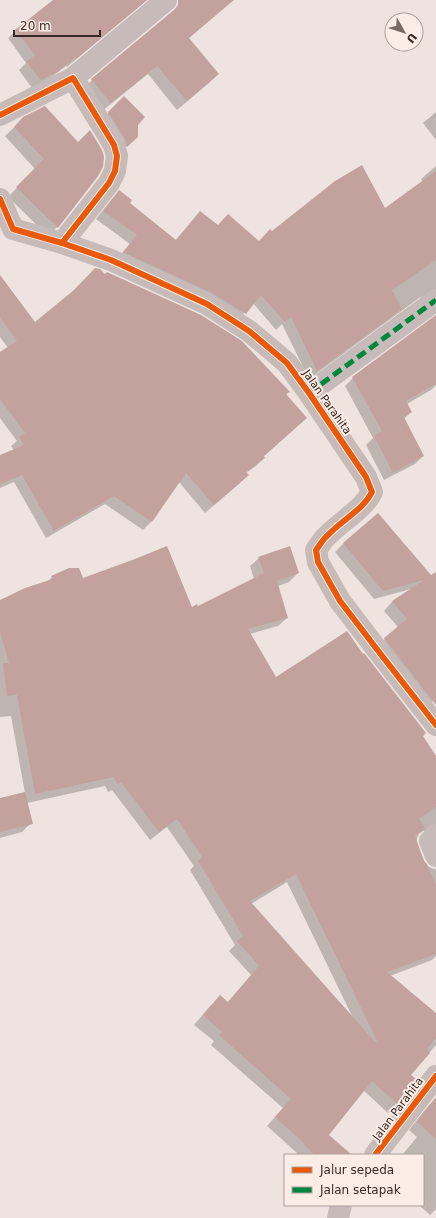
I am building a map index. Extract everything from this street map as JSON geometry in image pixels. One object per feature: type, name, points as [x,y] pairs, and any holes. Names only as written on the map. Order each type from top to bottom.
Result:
[{"type":"street","points":[[0,115],[73,78],[166,0]]},
{"type":"street","points":[[62,243],[109,183],[115,171],[117,156],[114,145],[73,78]]},
{"type":"street","name":"Jalan Parahita","points":[[0,199],[7,234],[62,243],[111,260],[207,304],[249,331],[287,363],[366,477],[372,492],[368,500],[328,534],[322,541],[316,550],[318,562],[340,601],[436,726]]},
{"type":"street","points":[[309,393],[436,300]]},
{"type":"street","points":[[436,835],[430,841],[436,856]]},
{"type":"street","name":"Jalan Parahita","points":[[376,1154],[436,1076]]},
{"type":"street","points":[[338,1218],[341,1206]]},
{"type":"building","points":[[53,0],[147,0],[76,59],[75,58],[57,72],[41,80],[26,62],[35,55],[15,30]]},
{"type":"building","points":[[178,0],[234,0],[189,38],[219,74],[187,101],[157,66],[111,103],[91,79],[174,10],[178,5]]},
{"type":"building","points":[[124,96],[145,117],[138,125],[138,137],[127,147],[125,139],[108,112]]},
{"type":"building","points":[[45,106],[78,142],[90,130],[102,150],[104,157],[103,167],[98,176],[58,228],[16,187],[44,159],[14,127],[23,117]]},
{"type":"building","points":[[362,165],[385,208],[436,171],[436,260],[392,290],[402,309],[317,371],[291,317],[285,322],[261,295],[246,314],[212,293],[123,252],[137,235],[103,211],[119,190],[132,200],[130,203],[176,240],[200,211],[218,225],[228,214],[259,241],[270,229],[272,231],[335,181]]},
{"type":"building","points":[[95,268],[100,269],[105,274],[107,272],[201,315],[242,341],[290,392],[286,394],[307,418],[264,456],[265,458],[246,472],[249,475],[214,505],[186,473],[152,522],[114,496],[54,531],[22,475],[0,484],[0,455],[24,445],[19,437],[25,433],[0,399],[0,352],[17,341],[0,318],[0,275],[35,322],[74,290]]},
{"type":"building","points":[[436,315],[436,384],[406,401],[412,412],[404,417],[424,456],[393,473],[374,436],[382,431],[352,377]]},
{"type":"building","points":[[378,513],[431,575],[436,572],[436,705],[384,638],[407,619],[392,601],[424,580],[383,591],[343,543]]},
{"type":"building","points":[[167,546],[192,607],[197,604],[198,606],[264,573],[258,557],[290,546],[299,573],[277,581],[288,618],[248,629],[276,677],[347,631],[363,654],[364,653],[426,733],[423,736],[436,756],[436,807],[419,819],[425,828],[415,836],[424,861],[427,864],[436,885],[436,954],[387,972],[436,1013],[436,1038],[427,1049],[430,1053],[411,1075],[417,1080],[398,1105],[372,1081],[329,1135],[351,1154],[314,1154],[304,1145],[305,1144],[275,1117],[291,1099],[219,1035],[222,1032],[203,1015],[220,995],[228,1002],[259,966],[237,941],[243,936],[198,861],[202,857],[177,819],[159,832],[121,782],[117,784],[114,777],[35,794],[17,695],[7,696],[3,663],[9,663],[0,632],[0,600],[25,588],[53,579],[51,576],[69,568],[79,568],[83,578]],"holes":[[[296,874],[377,1041],[375,1042],[250,901]]]},
{"type":"building","points":[[25,792],[33,824],[0,832],[0,798]]},
{"type":"building","points":[[436,1097],[436,1139],[417,1122]]},
{"type":"marked path","points":[[309,393],[436,300]]},
{"type":"cycle path","points":[[0,115],[73,78],[114,145],[117,156],[115,171],[109,183],[62,243]]},
{"type":"cycle path","points":[[0,199],[13,229],[62,243],[111,260],[207,304],[249,331],[287,363],[366,477],[372,492],[358,510],[323,540],[316,550],[318,562],[340,601],[436,725]]},
{"type":"cycle path","points":[[376,1154],[436,1076]]}]
